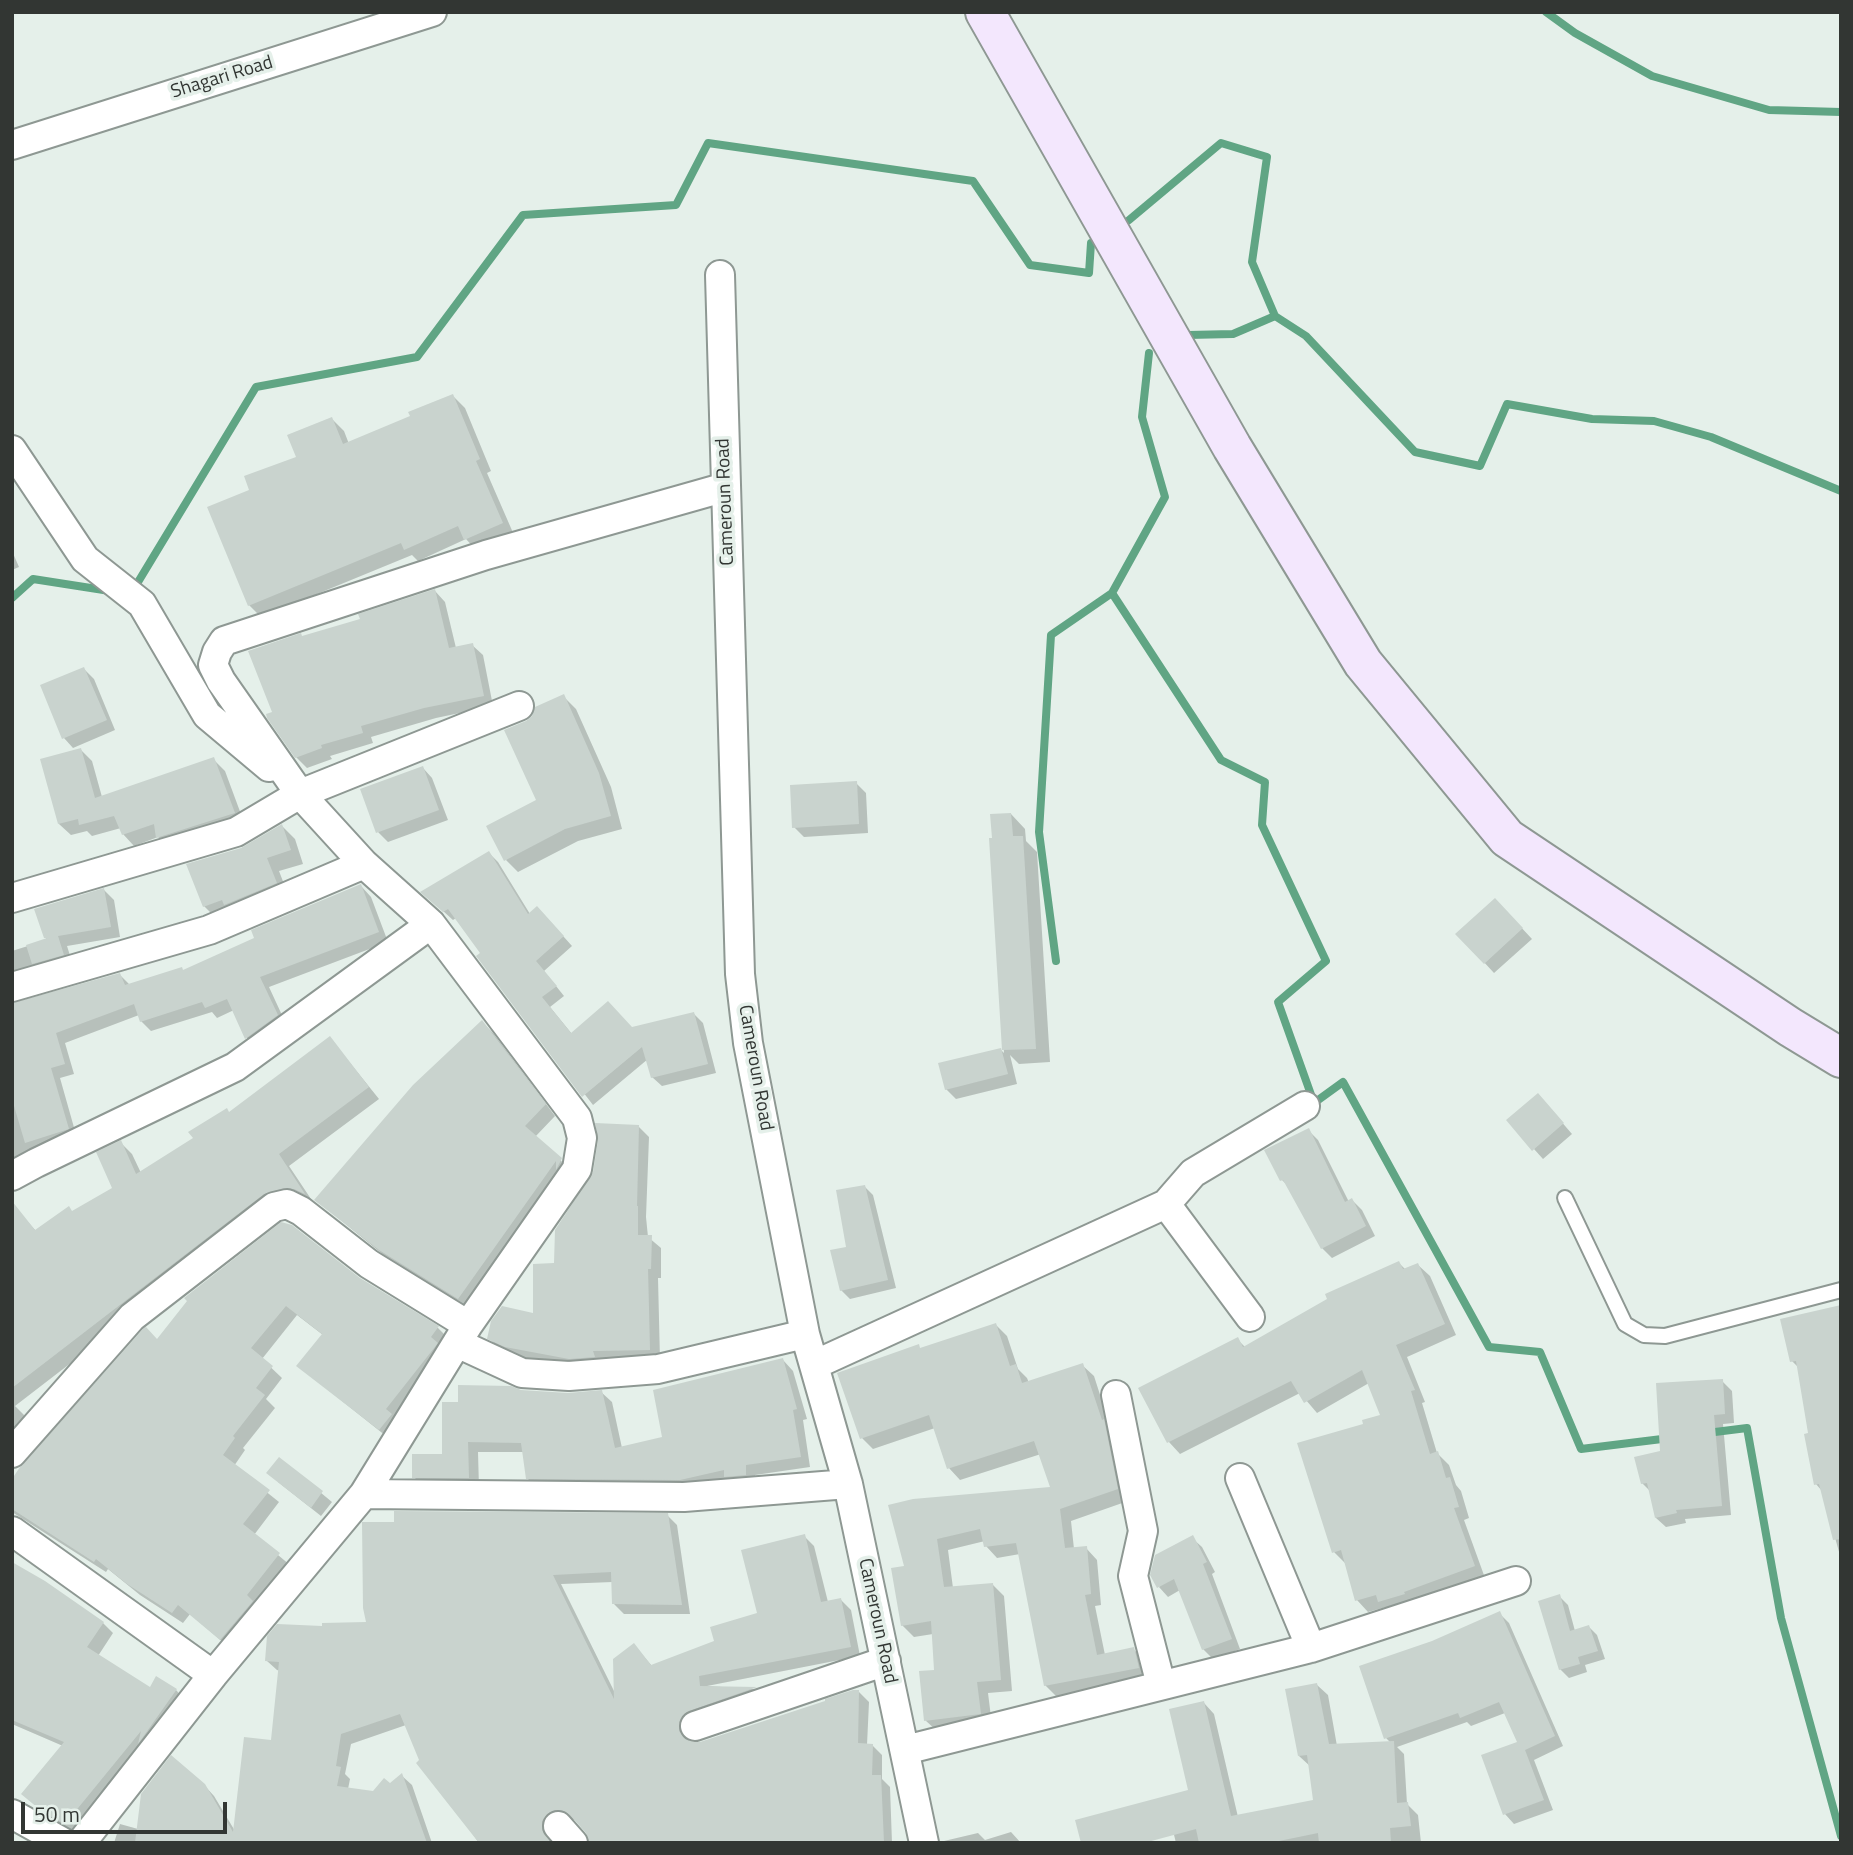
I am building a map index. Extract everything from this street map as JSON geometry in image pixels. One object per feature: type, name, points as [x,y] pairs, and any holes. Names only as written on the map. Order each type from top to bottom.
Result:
[{"type":"street","name":"Shagari Road","points":[[12,145],[432,12]]},
{"type":"street","points":[[985,12],[1232,447],[1371,673],[1507,838],[1790,1027],[1841,1058]]},
{"type":"street","name":"Cameroun Road","points":[[720,275],[740,974],[748,1043],[805,1334],[848,1484],[925,1843]]},
{"type":"street","points":[[12,450],[85,559],[142,604],[207,715],[300,794],[364,864],[431,924],[577,1118],[582,1138],[577,1169],[463,1334],[364,1494],[212,1675],[81,1843]]},
{"type":"street","points":[[300,794],[221,681],[213,665],[224,641],[521,544],[726,487]]},
{"type":"street","points":[[12,898],[236,832],[300,794],[519,706]]},
{"type":"street","points":[[12,987],[209,930],[364,864]]},
{"type":"street","points":[[12,1176],[235,1067],[431,924]]},
{"type":"street","points":[[814,1365],[1166,1204],[1192,1173],[1305,1106]]},
{"type":"street","points":[[12,1453],[132,1317],[274,1207],[287,1204],[301,1211],[463,1334],[522,1373],[569,1376],[658,1369],[805,1334]]},
{"type":"street","points":[[1166,1204],[1250,1317]]},
{"type":"street","points":[[1116,1395],[1143,1531],[1133,1576],[1161,1685]]},
{"type":"street","points":[[1240,1478],[1311,1647]]},
{"type":"street","points":[[364,1494],[684,1497],[848,1484]]},
{"type":"street","points":[[12,1531],[212,1675]]},
{"type":"street","points":[[905,1750],[1311,1647],[1516,1581]]},
{"type":"street","points":[[695,1726],[886,1661]]},
{"type":"street","points":[[17,1825],[64,1843]]},
{"type":"lane","points":[[1565,1198],[1625,1324],[1644,1335],[1665,1336],[1841,1290]]},
{"type":"building","points":[[453,394],[480,459],[476,461],[503,523],[464,540],[458,526],[404,550],[401,543],[248,606],[207,507],[249,490],[244,476],[296,457],[287,435],[332,417],[343,444],[410,416],[408,412]]},
{"type":"building","points":[[435,589],[449,648],[473,643],[484,696],[424,708],[361,726],[363,733],[321,745],[322,748],[295,758],[267,718],[266,714],[272,712],[248,651],[301,633],[302,636],[360,619],[358,614]]},
{"type":"building","points":[[84,667],[107,720],[62,739],[40,685]]},
{"type":"building","points":[[564,694],[599,773],[611,816],[565,829],[504,861],[486,826],[536,800],[504,730],[526,721],[532,716],[535,707]]},
{"type":"building","points":[[81,748],[95,798],[214,757],[235,813],[156,838],[154,824],[122,835],[114,816],[79,825],[78,819],[58,824],[40,759]]},
{"type":"building","points":[[423,766],[439,810],[376,833],[360,789]]},
{"type":"building","points":[[857,781],[859,824],[792,828],[790,785]]},
{"type":"building","points":[[1011,813],[1013,836],[1023,836],[1036,1049],[1002,1050],[989,838],[992,838],[990,814]]},
{"type":"building","points":[[282,824],[291,850],[267,858],[277,883],[224,905],[222,900],[203,907],[186,864],[241,848]]},
{"type":"building","points":[[489,851],[528,914],[537,906],[564,936],[536,961],[557,986],[542,997],[571,1033],[608,1001],[632,1027],[694,1012],[708,1064],[651,1078],[642,1047],[582,1097],[476,956],[480,953],[448,909],[443,912],[420,892]]},
{"type":"building","points":[[361,884],[379,932],[260,977],[278,1015],[245,1039],[227,999],[205,1008],[202,1002],[140,1022],[134,1004],[56,1033],[65,1064],[51,1068],[69,1129],[25,1143],[12,1099],[12,1003],[120,973],[125,985],[182,967],[183,970],[254,938],[251,930]]},
{"type":"building","points":[[104,888],[111,927],[58,936],[64,955],[32,964],[26,945],[47,938],[44,938],[34,909]]},
{"type":"building","points":[[1495,898],[1523,928],[1484,964],[1455,934]]},
{"type":"building","points":[[482,1020],[546,1104],[525,1126],[562,1158],[556,1170],[556,1161],[458,1299],[379,1250],[314,1200],[413,1085]]},
{"type":"building","points":[[330,1036],[369,1087],[279,1154],[305,1194],[284,1188],[264,1194],[12,1388],[12,1201],[35,1230],[69,1206],[72,1211],[112,1188],[96,1152],[121,1140],[136,1174],[193,1138],[188,1132],[227,1108],[229,1112]]},
{"type":"building","points":[[1001,1048],[1008,1074],[945,1090],[938,1063]]},
{"type":"building","points":[[1538,1093],[1564,1123],[1532,1151],[1506,1120]]},
{"type":"building","points":[[595,1123],[639,1125],[638,1235],[652,1235],[651,1269],[648,1269],[650,1350],[593,1351],[595,1357],[569,1359],[505,1347],[487,1339],[491,1321],[502,1306],[533,1313],[533,1264],[554,1263],[555,1230],[593,1172],[598,1140]]},
{"type":"building","points":[[1309,1128],[1345,1202],[1352,1198],[1366,1226],[1321,1249],[1264,1150]]},
{"type":"building","points":[[865,1185],[888,1280],[840,1291],[830,1250],[846,1247],[836,1190]]},
{"type":"building","points":[[281,1222],[292,1225],[360,1278],[439,1326],[431,1337],[438,1343],[386,1409],[392,1414],[379,1430],[296,1366],[322,1334],[286,1306],[251,1348],[273,1366],[256,1388],[265,1395],[233,1436],[235,1438],[223,1455],[270,1490],[243,1524],[280,1553],[247,1595],[253,1601],[220,1640],[178,1605],[172,1613],[127,1584],[96,1559],[94,1562],[12,1509],[12,1479],[143,1329],[146,1327],[157,1339],[187,1301],[184,1298]]},
{"type":"building","points":[[1399,1261],[1403,1269],[1418,1263],[1445,1324],[1396,1345],[1415,1390],[1411,1391],[1430,1454],[1438,1451],[1446,1478],[1450,1477],[1459,1507],[1454,1508],[1475,1566],[1378,1602],[1376,1595],[1355,1601],[1341,1550],[1332,1553],[1297,1443],[1363,1424],[1362,1420],[1380,1415],[1362,1370],[1304,1403],[1291,1381],[1167,1443],[1138,1388],[1238,1337],[1243,1347],[1327,1299],[1325,1294]]},
{"type":"building","points":[[1841,1305],[1841,1539],[1833,1540],[1819,1484],[1814,1485],[1804,1434],[1808,1433],[1796,1361],[1790,1362],[1780,1319]]},
{"type":"building","points":[[996,1323],[1010,1366],[1016,1364],[1022,1383],[1083,1363],[1102,1420],[1104,1419],[1118,1489],[1060,1509],[1065,1548],[1087,1546],[1091,1594],[1085,1595],[1097,1655],[1134,1647],[1139,1668],[1044,1686],[1016,1543],[984,1547],[980,1529],[937,1539],[944,1587],[993,1583],[1001,1680],[977,1682],[981,1714],[924,1721],[919,1671],[934,1670],[931,1621],[901,1626],[891,1568],[904,1566],[888,1505],[913,1499],[1050,1487],[1034,1441],[947,1469],[929,1415],[860,1439],[837,1373],[919,1344],[920,1348]]},
{"type":"building","points":[[783,1358],[797,1409],[793,1410],[801,1457],[746,1465],[746,1475],[724,1477],[724,1470],[680,1480],[526,1479],[521,1443],[468,1442],[469,1478],[412,1478],[412,1454],[442,1454],[442,1402],[458,1402],[458,1385],[511,1386],[521,1390],[568,1393],[602,1390],[615,1448],[662,1437],[653,1390]]},
{"type":"building","points":[[1723,1379],[1725,1414],[1714,1415],[1722,1506],[1676,1510],[1677,1513],[1655,1518],[1647,1483],[1641,1484],[1634,1457],[1660,1451],[1656,1383]]},
{"type":"building","points":[[279,1457],[323,1491],[311,1508],[266,1473]]},
{"type":"building","points":[[394,1511],[668,1513],[682,1605],[612,1604],[611,1572],[553,1575],[614,1699],[613,1659],[634,1643],[651,1665],[714,1641],[710,1627],[757,1613],[741,1550],[805,1534],[821,1602],[841,1598],[851,1647],[699,1676],[700,1686],[757,1687],[689,1711],[679,1722],[679,1731],[685,1739],[700,1742],[859,1690],[858,1743],[873,1744],[872,1775],[881,1775],[884,1843],[589,1843],[586,1833],[570,1815],[555,1810],[547,1814],[542,1821],[542,1830],[551,1843],[479,1843],[416,1763],[419,1760],[400,1714],[341,1734],[336,1766],[341,1767],[337,1786],[373,1791],[384,1778],[390,1783],[402,1773],[427,1843],[135,1843],[141,1794],[171,1755],[205,1784],[233,1832],[244,1737],[271,1740],[279,1662],[265,1661],[267,1636],[277,1624],[322,1626],[322,1623],[366,1622],[363,1608],[362,1522],[394,1522]]},
{"type":"building","points":[[1193,1535],[1207,1562],[1203,1564],[1232,1639],[1202,1650],[1174,1579],[1157,1588],[1150,1575],[1155,1555]]},
{"type":"building","points":[[12,1562],[45,1581],[104,1622],[87,1647],[150,1687],[156,1676],[177,1689],[138,1744],[141,1731],[65,1824],[44,1813],[21,1794],[64,1742],[12,1720]]},
{"type":"building","points":[[1560,1594],[1570,1631],[1589,1625],[1598,1651],[1578,1657],[1580,1664],[1559,1670],[1538,1601]]},
{"type":"building","points":[[1500,1611],[1555,1736],[1525,1750],[1544,1800],[1503,1815],[1481,1755],[1517,1742],[1499,1702],[1460,1718],[1458,1713],[1384,1739],[1359,1666],[1432,1641]]},
{"type":"building","points":[[1317,1683],[1329,1744],[1394,1741],[1397,1803],[1408,1802],[1411,1826],[1390,1828],[1391,1843],[1319,1843],[1318,1833],[1269,1843],[1199,1843],[1196,1829],[1144,1843],[1081,1843],[1075,1820],[1188,1790],[1169,1709],[1204,1701],[1231,1816],[1313,1800],[1307,1755],[1298,1756],[1285,1689]]},
{"type":"waterway","points":[[1546,12],[1575,33],[1652,76],[1769,110],[1841,112]]},
{"type":"waterway","points":[[132,592],[256,387],[417,357],[523,215],[676,205],[708,143],[973,181],[1030,265],[1089,273],[1091,243]]},
{"type":"waterway","points":[[1129,220],[1221,143],[1267,157],[1252,262],[1275,316],[1306,336],[1415,452],[1480,466],[1507,404],[1592,419],[1654,421],[1711,437],[1841,491]]},
{"type":"waterway","points":[[1188,335],[1233,334],[1275,316]]},
{"type":"waterway","points":[[1056,961],[1039,832],[1051,635],[1112,593],[1165,497],[1142,417],[1149,353]]},
{"type":"waterway","points":[[12,598],[33,579],[110,591]]},
{"type":"waterway","points":[[1112,593],[1221,760],[1265,782],[1262,825],[1326,961],[1278,1002],[1314,1103],[1343,1082],[1489,1347],[1540,1352],[1581,1449],[1670,1438]]},
{"type":"waterway","points":[[1707,1433],[1747,1428],[1781,1618],[1841,1836]]}]
